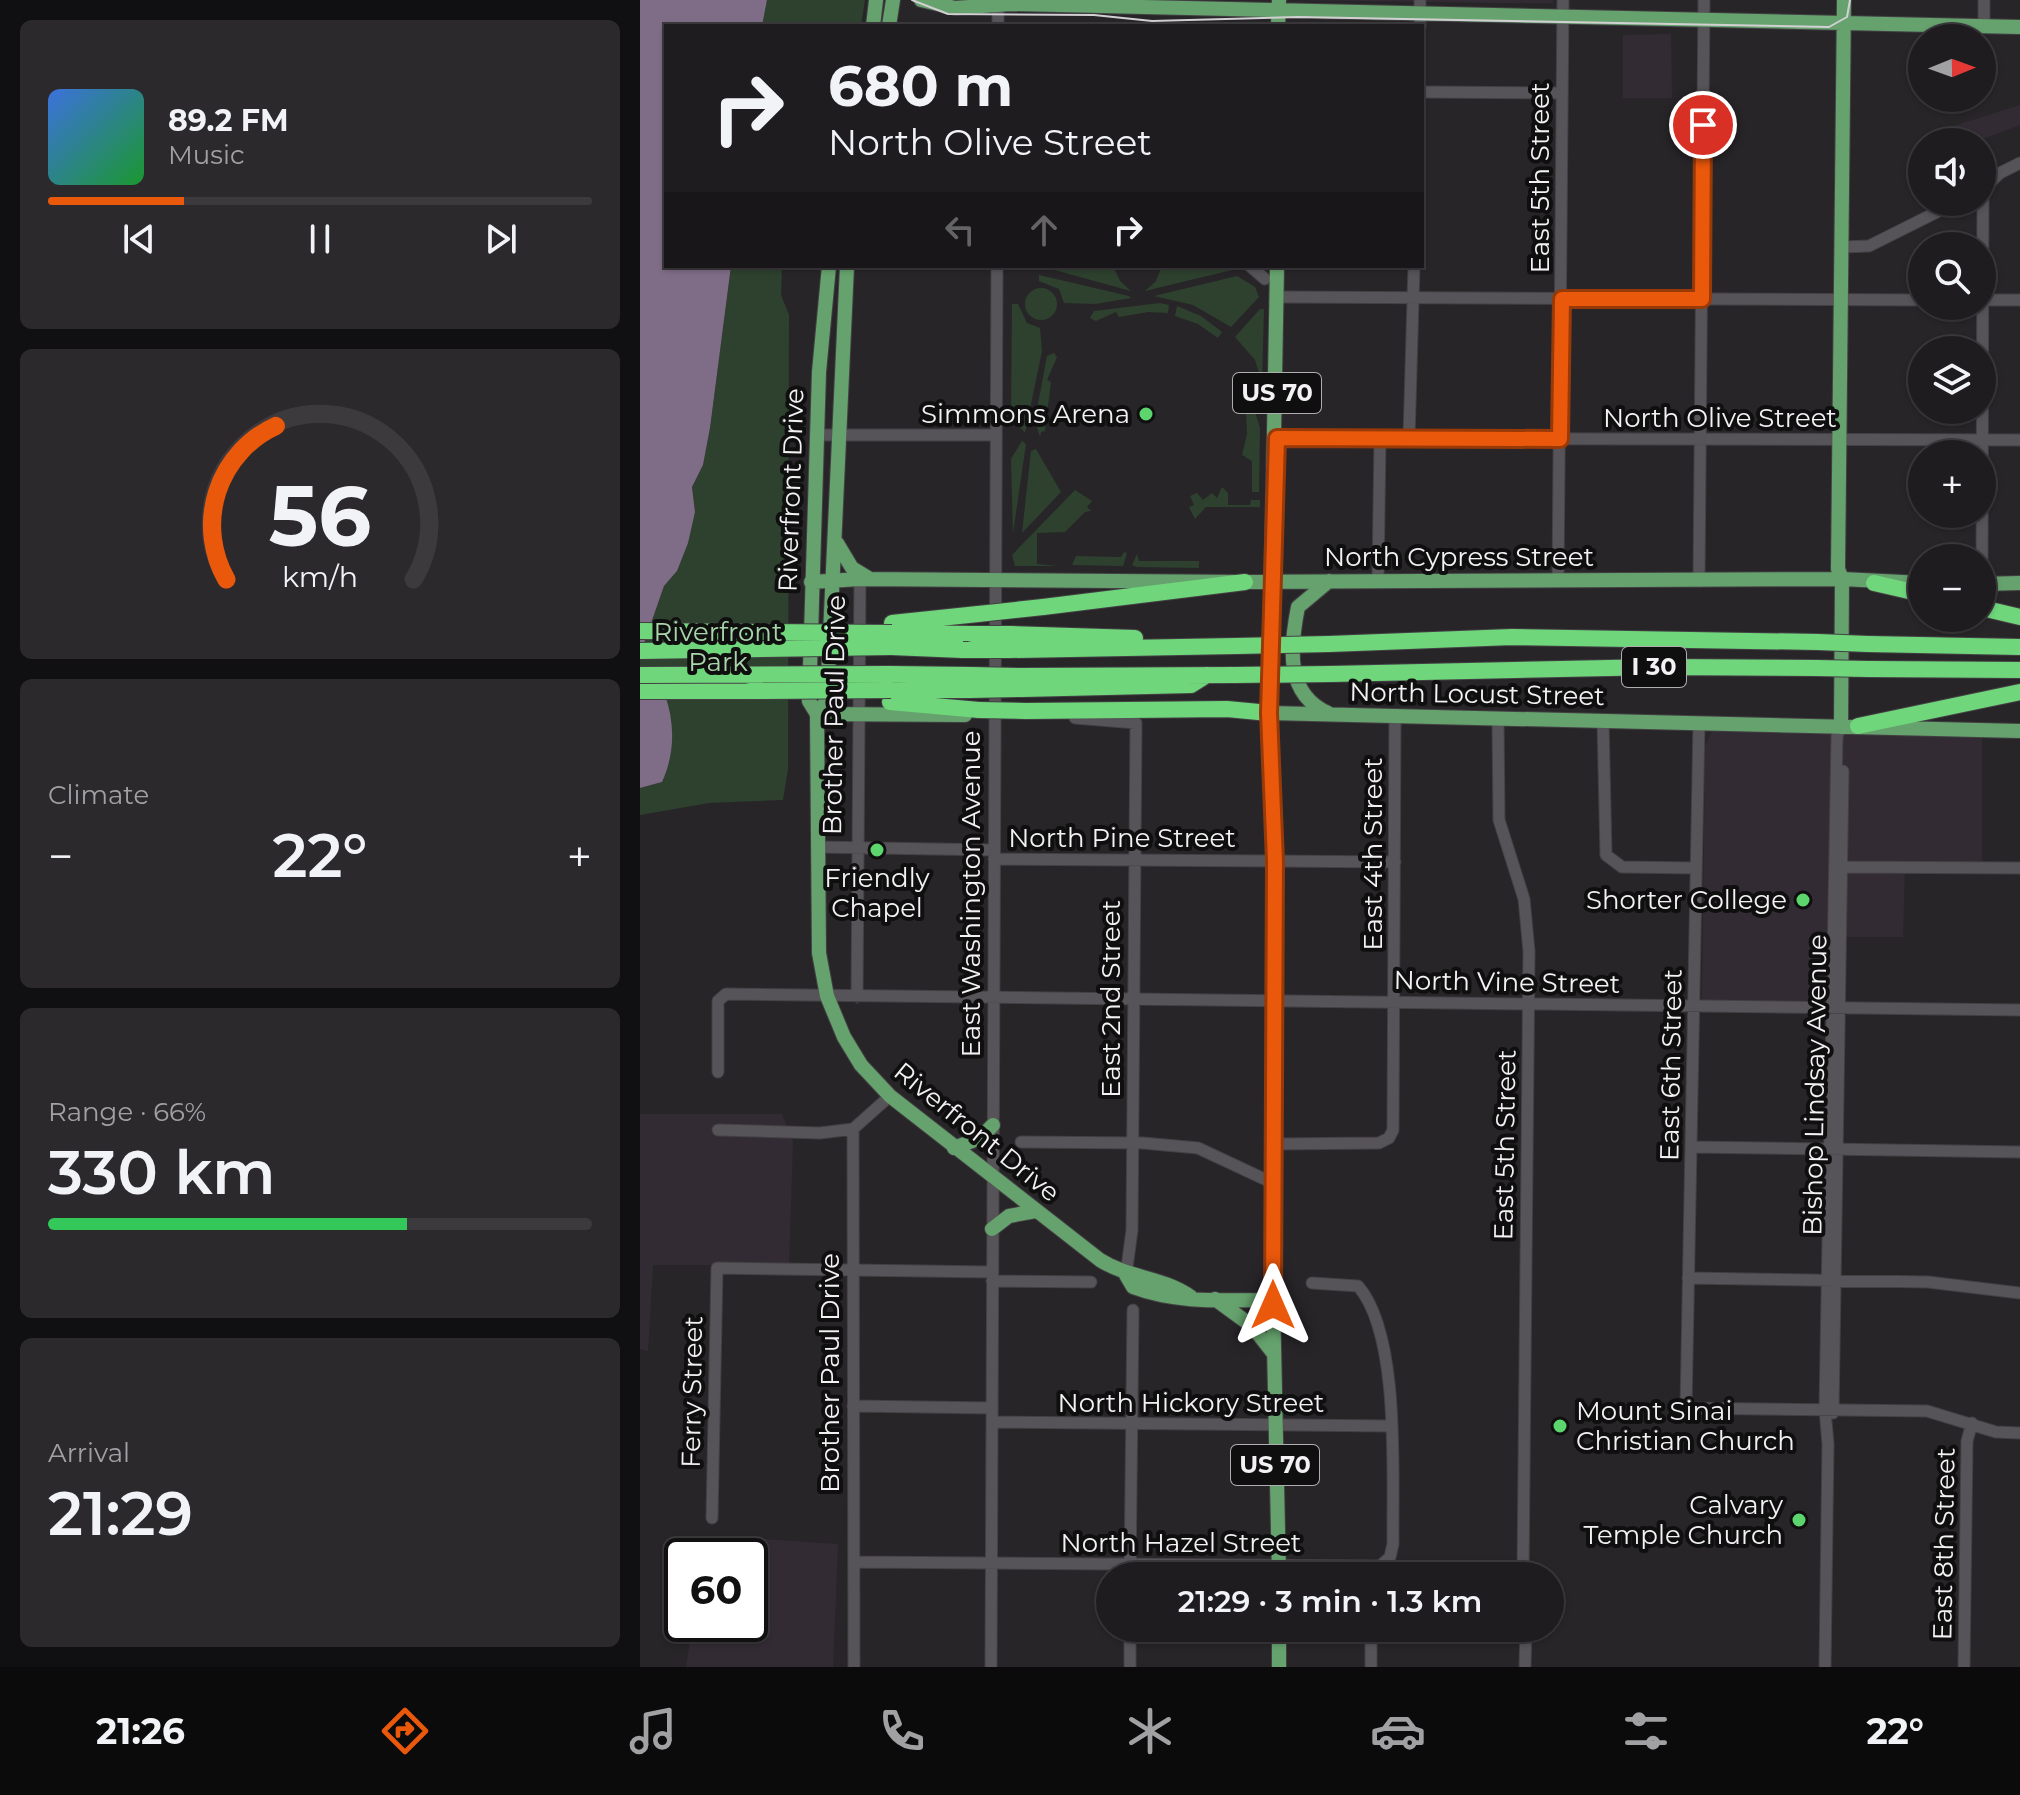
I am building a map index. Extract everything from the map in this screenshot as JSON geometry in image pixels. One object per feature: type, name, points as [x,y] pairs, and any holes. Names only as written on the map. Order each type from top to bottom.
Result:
[{"type":"highway","points":[[892,635],[978,614],[1245,582]]},
{"type":"highway","points":[[1874,583],[1908,591]]},
{"type":"highway","points":[[1996,611],[2020,617]]},
{"type":"highway","points":[[640,631],[817,631],[826,625],[892,635],[972,634],[1010,642]]},
{"type":"highway","name":"I 30","points":[[640,651],[892,635],[963,650],[1010,642],[1236,646],[1512,637],[2020,647]]},
{"type":"highway","name":"I 30","points":[[640,675],[890,689],[969,682],[1022,683],[1207,675],[1658,667],[2020,670]]},
{"type":"highway","points":[[640,691],[890,689],[986,713],[1227,709],[1269,713]]},
{"type":"highway","points":[[1858,726],[2020,692]]},
{"type":"main road","points":[[873,24],[876,0]]},
{"type":"main road","points":[[889,24],[893,0]]},
{"type":"main road","points":[[921,0],[944,7],[981,7],[998,3],[1279,12],[1914,24]]},
{"type":"main road","name":"Bishop Lindsay Avenue","points":[[1841,727],[1842,579],[1848,570],[1843,440],[1847,310],[1842,299],[1844,0]]},
{"type":"main road","name":"Riverfront Drive","points":[[829,268],[822,306],[816,435],[809,701],[817,714],[817,933],[827,996],[852,1051],[890,1096],[1100,1260],[1126,1275],[1141,1275],[1191,1297],[1273,1300]]},
{"type":"main road","points":[[841,435],[847,268]]},
{"type":"main road","name":"US 70","points":[[1277,268],[1277,438],[1269,713],[1275,861],[1273,1300],[1278,1562]]},
{"type":"main road","name":"Riverfront Drive","points":[[817,714],[827,700],[841,435]]},
{"type":"main road","points":[[836,540],[852,568],[865,579]]},
{"type":"main road","name":"North Cypress Street","points":[[811,582],[865,579],[1245,582],[1842,579],[1908,583]]},
{"type":"main road","points":[[1329,581],[1298,607],[1293,660],[1295,682],[1303,696],[1313,706],[1333,715]]},
{"type":"main road","points":[[1996,584],[2020,583]]},
{"type":"main road","points":[[817,714],[986,713]]},
{"type":"main road","name":"North Locust Street","points":[[1269,713],[2020,731]]},
{"type":"main road","points":[[954,1148],[980,1138],[993,1125]]},
{"type":"main road","points":[[992,1229],[1009,1216],[1036,1211]]},
{"type":"main road","points":[[1215,1299],[1252,1326],[1274,1355]]},
{"type":"main road","points":[[1279,1642],[1279,1667]]},
{"type":"street","name":"East 5th Street","points":[[1558,581],[1563,0]]},
{"type":"street","points":[[1699,581],[1704,0]]},
{"type":"street","points":[[1984,0],[1984,24]]},
{"type":"street","points":[[998,3],[998,24]]},
{"type":"street","points":[[1424,92],[1562,93]]},
{"type":"street","points":[[1996,177],[2020,163]]},
{"type":"street","points":[[1843,247],[1869,246],[1929,216]]},
{"type":"street","name":"East Washington Avenue","points":[[991,1667],[994,854],[986,713],[995,579],[997,268]]},
{"type":"street","points":[[1252,268],[1265,279]]},
{"type":"street","points":[[1409,438],[1414,268]]},
{"type":"street","points":[[1278,297],[1908,300]]},
{"type":"street","points":[[1996,300],[2020,300]]},
{"type":"street","points":[[1983,320],[1983,440]]},
{"type":"street","points":[[816,435],[996,435]]},
{"type":"street","name":"North Olive Street","points":[[1277,438],[1908,440]]},
{"type":"street","points":[[1378,580],[1380,438]]},
{"type":"street","name":"North Olive Street","points":[[1996,440],[2020,440]]},
{"type":"street","name":"Brother Paul Drive","points":[[857,997],[857,714],[865,579]]},
{"type":"street","name":"East 2nd Street","points":[[986,713],[1136,723],[1132,1230],[1126,1275]]},
{"type":"street","name":"East 4th Street","points":[[1275,1144],[1379,1143],[1391,1135],[1395,717]]},
{"type":"street","name":"East 5th Street","points":[[1498,719],[1499,820],[1528,920],[1523,1562]]},
{"type":"street","points":[[1603,721],[1606,855],[1619,866],[1696,868]]},
{"type":"street","name":"East 6th Street","points":[[1699,724],[1686,1408],[1829,1410]]},
{"type":"street","name":"Bishop Lindsay Avenue","points":[[1825,1667],[1838,867],[1844,736],[1841,727]]},
{"type":"street","name":"North Pine Street","points":[[817,847],[1134,860],[1395,862]]},
{"type":"street","points":[[1838,867],[2020,868]]},
{"type":"street","name":"North Vine Street","points":[[718,1072],[719,996],[2020,1010]]},
{"type":"street","points":[[718,1130],[820,1133],[853,1129],[890,1096]]},
{"type":"street","name":"Brother Paul Drive","points":[[853,1129],[854,1667]]},
{"type":"street","points":[[1021,1142],[1132,1143],[1198,1148],[1275,1184]]},
{"type":"street","points":[[1692,1147],[2020,1152]]},
{"type":"street","name":"Ferry Street","points":[[712,1518],[717,1268],[853,1269]]},
{"type":"street","points":[[853,1269],[1091,1282]]},
{"type":"street","points":[[1688,1278],[1937,1283],[2020,1293]]},
{"type":"street","points":[[1312,1283],[1347,1283],[1363,1293],[1378,1326],[1387,1370],[1390,1426],[1392,1551],[1387,1562]]},
{"type":"street","points":[[1130,1562],[1133,1310]]},
{"type":"street","points":[[853,1406],[992,1408]]},
{"type":"street","points":[[1829,1410],[1927,1411],[1996,1432],[2020,1433]]},
{"type":"street","name":"North Hickory Street","points":[[992,1422],[1390,1426]]},
{"type":"street","name":"East 8th Street","points":[[1964,1667],[1967,1441],[1972,1423]]},
{"type":"street","name":"North Hazel Street","points":[[855,1562],[991,1563],[1096,1568]]},
{"type":"street","points":[[1130,1642],[1130,1667]]},
{"type":"street","points":[[1371,1642],[1371,1667]]},
{"type":"street","points":[[1525,1667],[1526,1642]]},
{"type":"shaded area","points":[[640,0],[767,0],[762,24],[664,24],[664,268],[731,268],[710,428],[703,465],[692,487],[695,512],[688,543],[677,571],[664,586],[640,655]]},
{"type":"shaded area","points":[[1291,0],[1553,0],[1553,3],[1502,3]]},
{"type":"shaded area","points":[[1671,34],[1672,98],[1623,98],[1623,35]]},
{"type":"shaded area","points":[[2020,105],[2020,125],[1996,134],[1996,128],[1951,127]]},
{"type":"shaded area","points":[[665,695],[672,727],[669,761],[662,782],[640,788],[640,698]]},
{"type":"shaded area","name":"Shorter College","points":[[1712,731],[1982,736],[1982,864],[1905,862],[1903,937],[1830,937],[1829,999],[1823,1002],[1702,1000],[1705,746]]},
{"type":"shaded area","points":[[640,1114],[782,1114],[793,1142],[789,1265],[653,1265],[648,1351],[640,1349]]},
{"type":"shaded area","points":[[768,1539],[838,1544],[833,1667],[686,1667],[690,1642],[768,1642]]},
{"type":"green space","points":[[767,0],[865,0],[861,24],[762,24]]},
{"type":"green space","name":"Riverfront Park","points":[[731,268],[782,268],[781,295],[789,315],[788,769],[783,800],[709,803],[640,815],[640,788],[662,782],[640,698],[640,655],[664,586],[677,571],[695,512],[692,487],[703,465]]},
{"type":"green space","points":[[1047,268],[1114,268],[1120,281],[1131,291]]},
{"type":"green space","points":[[1161,268],[1236,269],[1145,291],[1156,281]]},
{"type":"green space","points":[[1039,275],[1131,298],[1095,304],[1064,303],[1059,289],[1039,281]]},
{"type":"green space","points":[[1237,276],[1255,287],[1259,297],[1231,327],[1193,305],[1154,296]]},
{"type":"green space","points":[[1041,288],[1052,293],[1057,304],[1052,315],[1041,320],[1030,315],[1025,304],[1030,293]]},
{"type":"green space","points":[[1160,303],[1169,305],[1168,313],[1148,312],[1119,317],[1116,312],[1096,321],[1090,318],[1094,311]]},
{"type":"green space","points":[[1012,304],[1018,304],[1027,323],[1040,328],[1042,351],[1025,433],[1011,415]]},
{"type":"green space","points":[[1177,306],[1201,316],[1222,332],[1218,338],[1198,324],[1175,316]]},
{"type":"green space","points":[[1260,309],[1264,309],[1262,382],[1255,360],[1235,337]]},
{"type":"green space","points":[[1054,353],[1057,357],[1047,380],[1051,382],[1045,431],[1041,432],[1040,437],[1035,420],[1047,356]]},
{"type":"green space","points":[[1255,412],[1260,428],[1259,492],[1252,492],[1252,461],[1242,455],[1247,434],[1246,413]]},
{"type":"green space","points":[[1022,441],[1026,444],[1013,533],[1011,459]]},
{"type":"green space","points":[[1036,449],[1061,492],[1022,533],[1031,451]]},
{"type":"green space","points":[[1222,487],[1228,493],[1228,505],[1250,505],[1251,500],[1260,500],[1260,507],[1206,507],[1195,519],[1189,507],[1194,505],[1190,496],[1197,493],[1203,500],[1212,493],[1217,498]]},
{"type":"green space","points":[[1075,490],[1092,501],[1087,507],[1091,511],[1085,512],[1065,532],[1037,533],[1037,564],[1058,566],[1015,566],[1012,555]]},
{"type":"green space","points":[[1124,552],[1127,553],[1123,566],[1072,565],[1076,556],[1121,557]]},
{"type":"green space","points":[[1137,554],[1139,561],[1199,561],[1199,568],[1137,567],[1132,565]]},
{"type":"tram line","points":[[912,0],[948,14],[1094,15],[1152,21],[1298,17],[1829,27],[1847,17],[1850,0]]},
{"type":"place","name":"Simmons Arena","points":[[1146,414]]},
{"type":"place","name":"Friendly Chapel","points":[[877,850]]},
{"type":"place","name":"Shorter College","points":[[1803,900]]},
{"type":"place","name":"Mount Sinai Christian Church","points":[[1560,1426]]},
{"type":"place","name":"Calvary Temple Church","points":[[1799,1520]]},
{"type":"route","points":[[1273,1305],[1275,861],[1273,748],[1269,713],[1277,438],[1560,439],[1562,299],[1702,299],[1703,125]]}]
